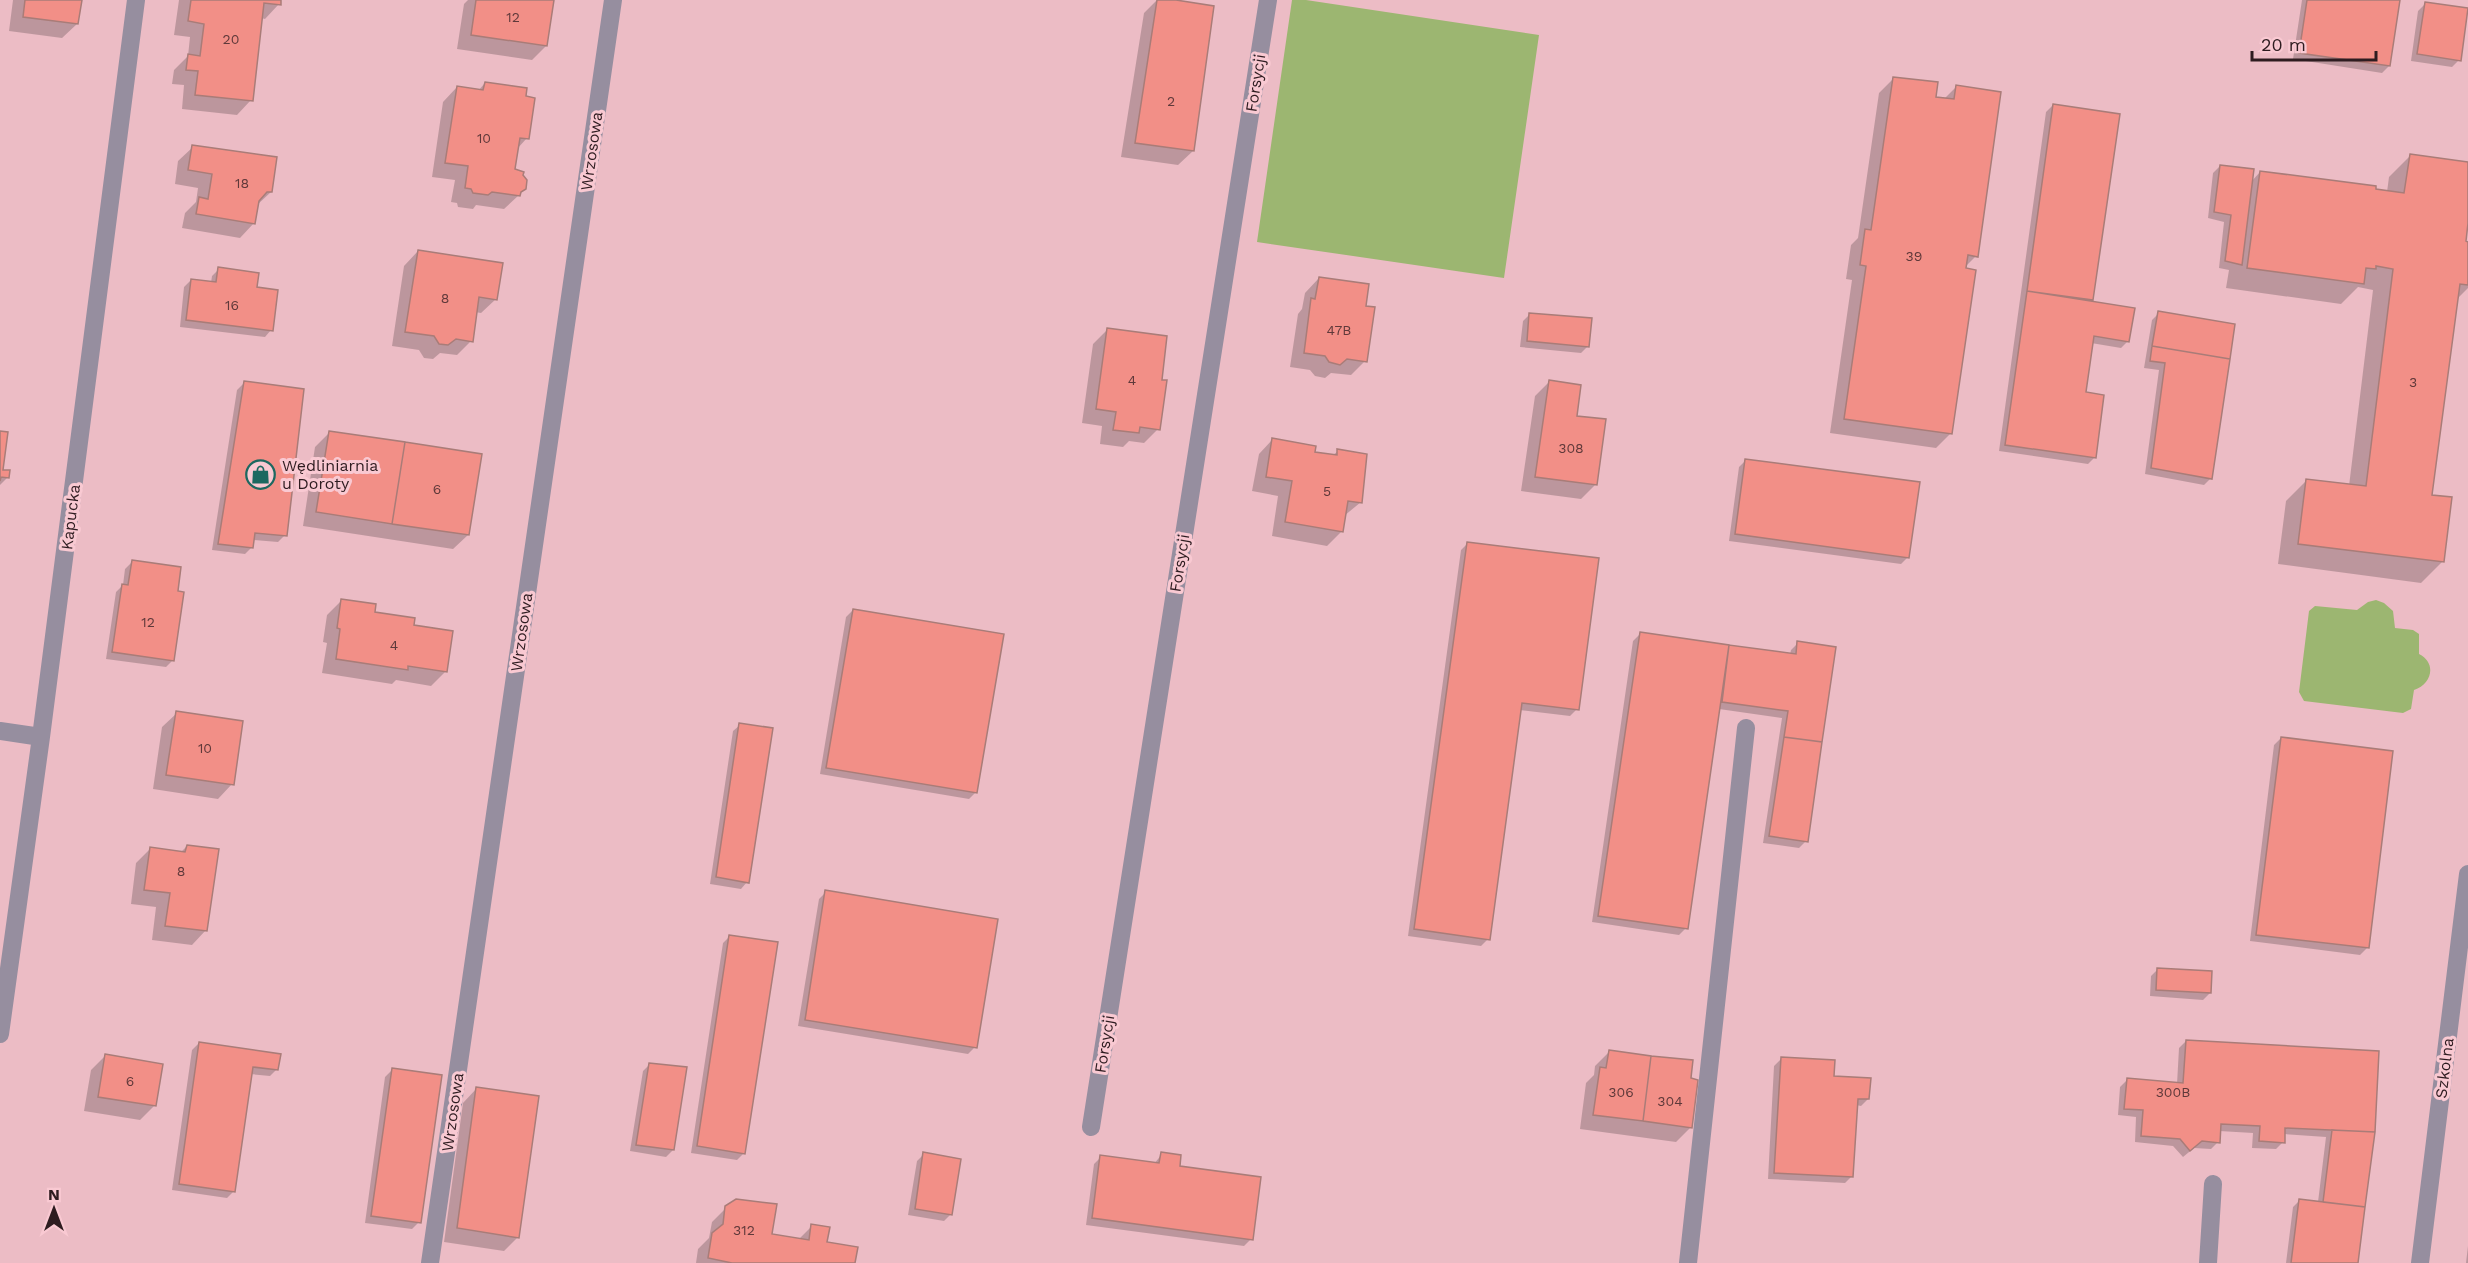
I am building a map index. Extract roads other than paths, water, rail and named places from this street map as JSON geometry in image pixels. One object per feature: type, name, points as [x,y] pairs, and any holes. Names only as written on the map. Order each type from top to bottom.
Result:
[{"type":"street","name":"Kapucka","points":[[0,1034],[41,737],[136,0]]},
{"type":"street","name":"Wrzosowa","points":[[430,1263],[613,0]]},
{"type":"street","name":"Forsycji","points":[[1090,1127],[1269,0]]},
{"type":"street","points":[[1688,1263],[1746,728]]},
{"type":"street","points":[[0,731],[41,737]]},
{"type":"street","name":"Szkolna","points":[[2420,1263],[2468,874]]},
{"type":"street","points":[[2208,1263],[2213,1184]]},
{"type":"place","name":"Wędliniarnia u Doroty","points":[[261,474]]}]
